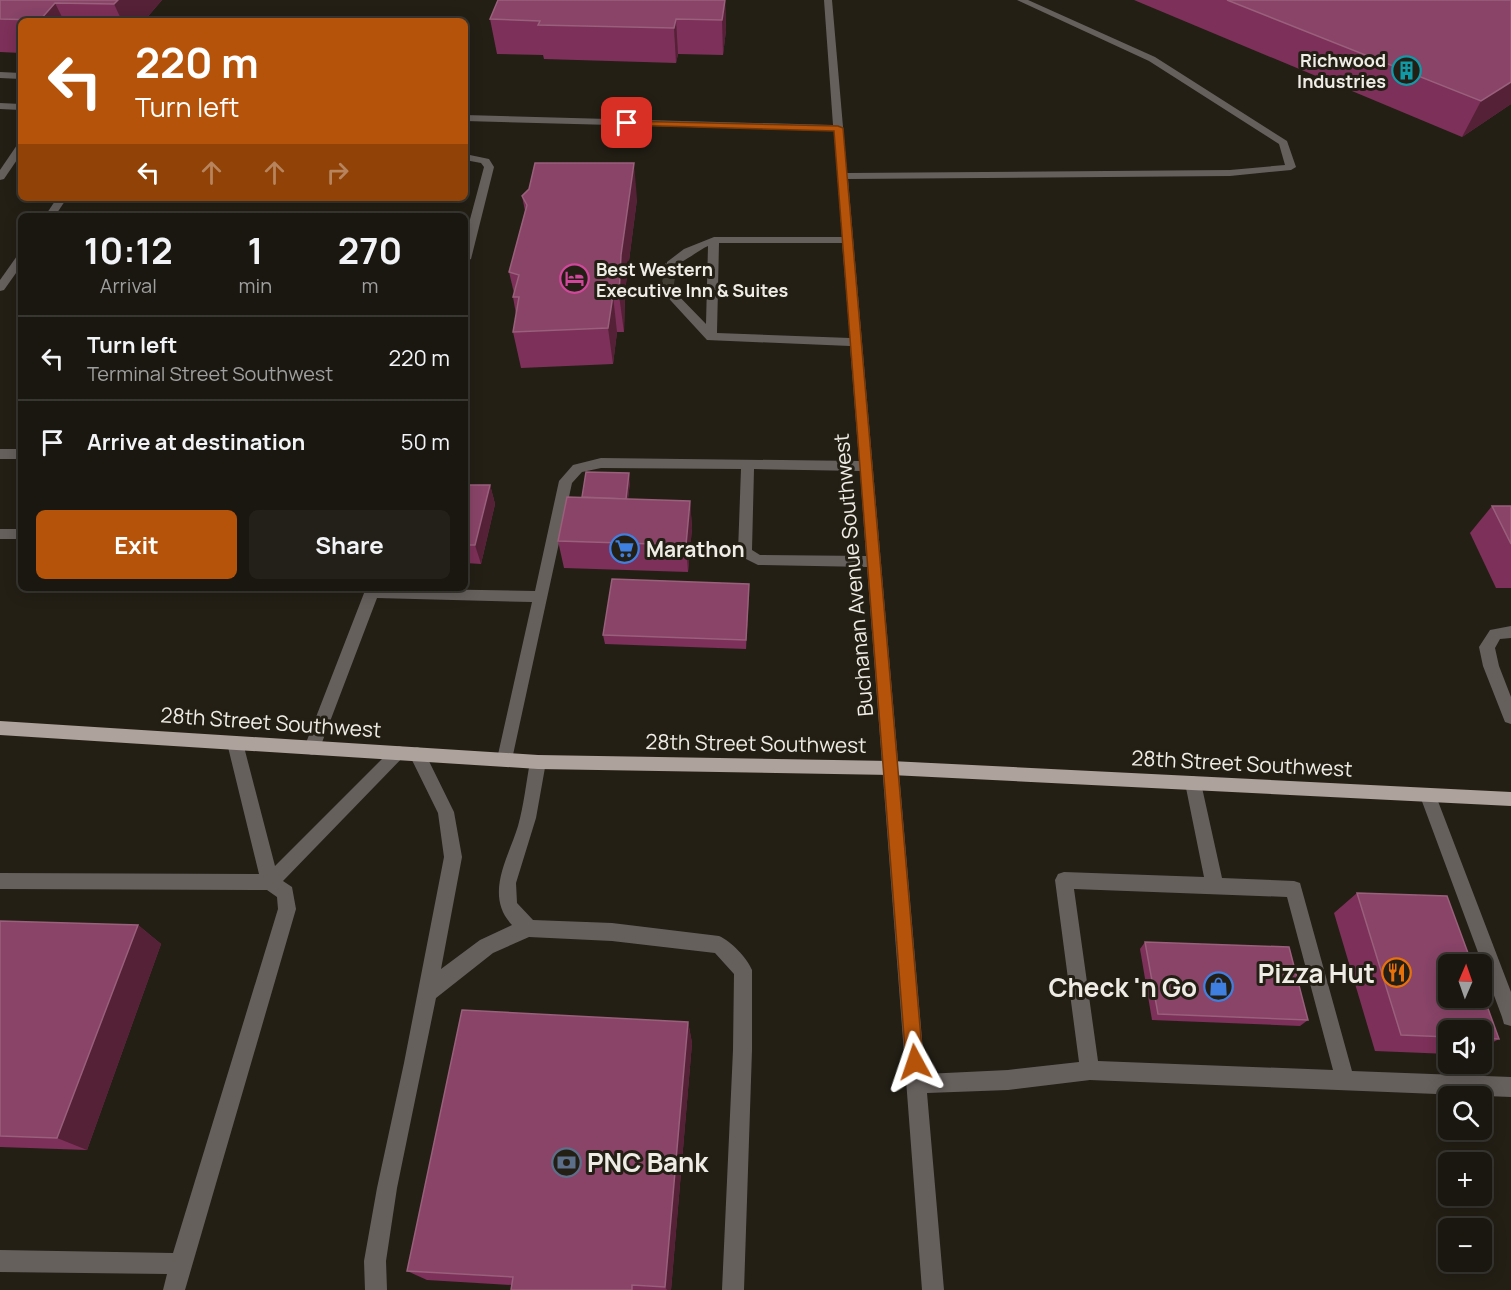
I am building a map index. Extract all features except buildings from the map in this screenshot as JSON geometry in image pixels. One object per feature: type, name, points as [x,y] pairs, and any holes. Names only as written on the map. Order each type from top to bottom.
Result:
[{"type":"main road","name":"28th Street Southwest","points":[[0,728],[538,762],[891,768],[1511,799]]},
{"type":"street","name":"Buchanan Avenue Southwest","points":[[828,0],[933,1290]]},
{"type":"street","points":[[842,176],[1230,173],[1291,167],[1283,143],[1152,59],[1021,0]]},
{"type":"street","points":[[0,75],[18,76]]},
{"type":"street","points":[[0,106],[18,107]]},
{"type":"street","points":[[468,118],[838,128]]},
{"type":"street","points":[[0,177],[18,151]]},
{"type":"street","points":[[468,158],[485,161],[489,167],[468,248]]},
{"type":"street","points":[[671,264],[688,251],[714,240],[848,240]]},
{"type":"street","points":[[711,337],[714,240]]},
{"type":"street","points":[[0,288],[18,262]]},
{"type":"street","points":[[667,290],[711,337],[856,342]]},
{"type":"street","points":[[0,454],[18,454]]},
{"type":"street","points":[[504,759],[566,482],[578,468],[601,463],[867,466]]},
{"type":"street","points":[[748,465],[745,552],[758,560],[875,562]]},
{"type":"street","points":[[0,534],[18,534]]},
{"type":"street","points":[[312,748],[372,591]]},
{"type":"street","points":[[396,591],[541,597]]},
{"type":"street","points":[[1511,632],[1495,634],[1486,647],[1511,717]]},
{"type":"street","points":[[235,743],[270,882]]},
{"type":"street","points":[[270,882],[408,753],[446,812],[453,857],[387,1188],[375,1261],[376,1290]]},
{"type":"street","points":[[529,928],[508,904],[508,887],[511,864],[526,826],[538,762]]},
{"type":"street","points":[[1193,783],[1215,886]]},
{"type":"street","points":[[1428,796],[1511,1017]]},
{"type":"street","points":[[1090,1070],[1064,880],[1294,889],[1346,1080]]},
{"type":"street","points":[[0,881],[270,882],[286,893],[287,909],[174,1290]]},
{"type":"street","points":[[426,994],[474,953],[507,933],[529,928],[612,932],[719,945],[743,970],[744,1018],[734,1204],[733,1290]]},
{"type":"street","points":[[916,1084],[1008,1080],[1090,1070],[1511,1087]]},
{"type":"street","points":[[0,1261],[180,1264]]},
{"type":"tunnel","points":[[667,290],[671,264]]},
{"type":"place","name":"Richwood Industries","points":[[1407,70]]},
{"type":"place","name":"Best Western Executive Inn & Suites","points":[[575,279]]},
{"type":"place","name":"Marathon","points":[[625,549]]},
{"type":"place","name":"Pizza Hut","points":[[1396,973]]},
{"type":"place","name":"Check 'n Go","points":[[1218,987]]},
{"type":"place","name":"PNC Bank","points":[[566,1162]]},
{"type":"route","points":[[627,123],[838,128],[915,1062]]}]
